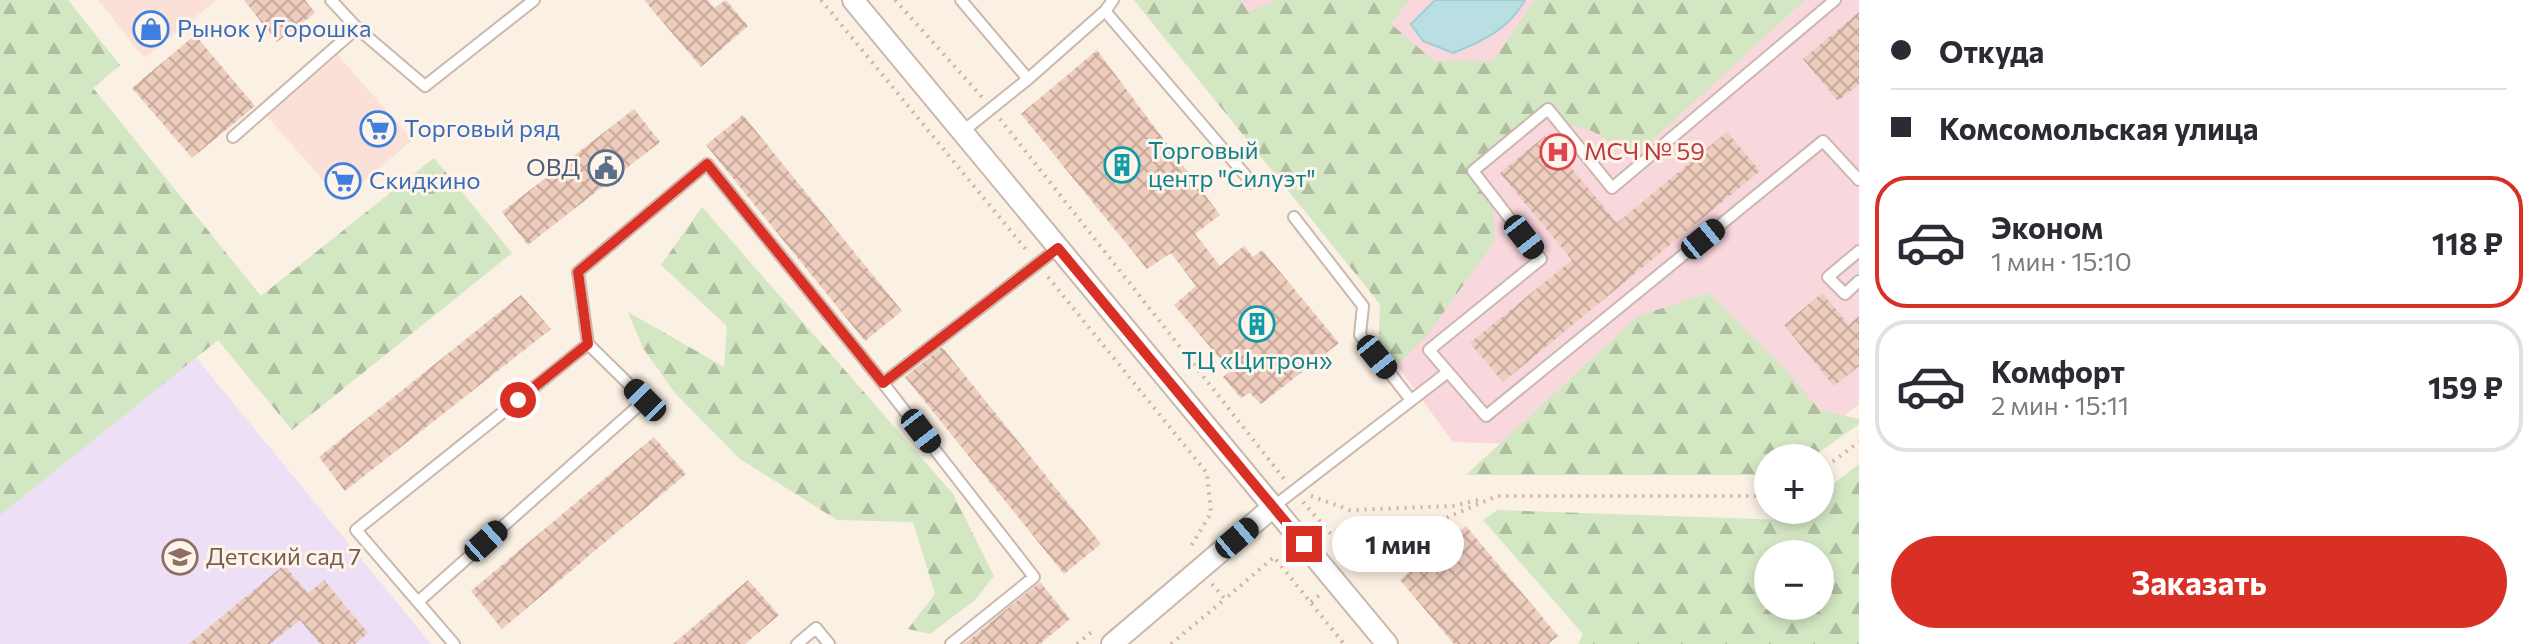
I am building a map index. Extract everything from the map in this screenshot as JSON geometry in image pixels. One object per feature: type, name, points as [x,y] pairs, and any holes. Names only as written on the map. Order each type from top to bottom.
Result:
[{"type":"street","points":[[853,0],[1387,644]]},
{"type":"street","points":[[1112,644],[1273,507]]},
{"type":"lane","points":[[331,0],[357,28],[425,86],[534,0]]},
{"type":"lane","points":[[961,0],[1028,79]]},
{"type":"lane","points":[[962,132],[1028,79],[1105,11],[1113,0]]},
{"type":"lane","points":[[1835,0],[1612,188],[1548,109],[1473,171],[1541,259],[1429,350],[1486,416],[1823,141],[1859,180]]},
{"type":"lane","points":[[1105,11],[1252,183]]},
{"type":"lane","points":[[233,137],[357,28]]},
{"type":"lane","points":[[419,601],[645,400],[588,344],[578,272],[707,164],[1034,577],[951,644]]},
{"type":"lane","points":[[1294,217],[1363,306],[1360,335],[1411,400]]},
{"type":"lane","points":[[883,383],[1058,248]]},
{"type":"lane","points":[[1859,251],[1828,277],[1845,294],[1859,281]]},
{"type":"lane","points":[[454,644],[356,530],[588,344]]},
{"type":"lane","points":[[1273,507],[1448,372]]},
{"type":"lane","points":[[797,644],[816,628],[829,644]]},
{"type":"path","points":[[895,0],[991,108],[1294,491],[1357,564]]},
{"type":"path","points":[[1834,461],[1859,442]]},
{"type":"path","points":[[1294,491],[1350,510],[1453,506],[1497,496],[1754,496]]},
{"type":"path","points":[[1311,602],[1374,549],[1497,496]]},
{"type":"path","points":[[1171,644],[1274,557],[1344,644]]},
{"type":"path","points":[[1200,569],[1225,599]]},
{"type":"shaded area","name":"Рынок у Горошка","points":[[98,0],[217,0],[144,58]]},
{"type":"shaded area","name":"МСЧ № 59","points":[[1134,0],[1859,0],[1859,404],[1811,444],[1754,444],[1754,452],[1453,442],[1379,341],[1380,304]]},
{"type":"shaded area","points":[[338,55],[412,140],[341,201],[267,116]]},
{"type":"shaded area","name":"Детский сад 7","points":[[175,332],[431,644],[0,644],[0,469]]},
{"type":"green space","points":[[0,0],[68,0],[120,65],[93,88],[261,296],[434,158],[512,253],[292,430],[218,340],[0,515]]},
{"type":"green space","points":[[1134,0],[1240,0],[1249,12],[1276,0],[1409,0],[1391,24],[1434,61],[1493,61],[1535,0],[1805,0],[1635,156],[1592,131],[1538,114],[1518,126],[1482,162],[1485,183],[1492,197],[1495,241],[1428,334],[1398,364],[1379,341],[1380,304]]},
{"type":"green space","points":[[702,207],[953,494],[994,576],[975,600],[930,634],[908,629],[935,594],[913,522],[837,520],[740,459],[675,393],[643,348],[628,312],[724,367],[727,326],[661,265]]},
{"type":"green space","points":[[1709,293],[1784,368],[1820,410],[1859,419],[1859,424],[1831,444],[1754,444],[1754,475],[1466,475],[1638,316]]},
{"type":"green space","points":[[1859,464],[1859,644],[1578,644],[1583,634],[1483,520],[1498,510],[1754,519],[1754,524],[1834,524],[1834,483]]},
{"type":"water","points":[[1435,0],[1525,0],[1511,19],[1494,33],[1453,53],[1423,41],[1411,24]]},
{"type":"building","points":[[244,0],[305,0],[315,13],[277,42]]},
{"type":"building","points":[[644,0],[708,0],[714,8],[726,0],[748,26],[701,67]]},
{"type":"building","points":[[1859,12],[1859,84],[1838,101],[1803,59]]},
{"type":"building","points":[[195,35],[255,106],[192,158],[132,88]]},
{"type":"building","points":[[1097,50],[1220,215],[1195,234],[1220,266],[1244,246],[1253,257],[1262,250],[1339,343],[1261,404],[1250,393],[1241,398],[1223,377],[1231,371],[1174,305],[1196,286],[1171,253],[1147,269],[1021,114]]},
{"type":"building","points":[[634,109],[660,142],[528,245],[502,212]]},
{"type":"building","points":[[743,115],[902,311],[865,341],[706,145]]},
{"type":"building","points":[[1727,132],[1760,171],[1503,382],[1470,343],[1572,260],[1500,173],[1545,136],[1617,223]]},
{"type":"building","points":[[1822,293],[1849,325],[1859,316],[1859,366],[1834,386],[1784,325]]},
{"type":"building","points":[[521,295],[551,329],[345,491],[319,457]]},
{"type":"building","points":[[942,347],[1101,544],[1064,574],[905,377]]},
{"type":"building","points":[[654,437],[686,474],[502,629],[471,591]]},
{"type":"building","points":[[1466,526],[1558,636],[1548,644],[1454,644],[1400,580]]},
{"type":"building","points":[[284,565],[308,593],[324,580],[368,633],[355,644],[320,644],[300,620],[270,644],[189,644]]},
{"type":"building","points":[[748,580],[779,615],[751,639],[745,644],[673,644]]},
{"type":"building","points":[[1040,582],[1070,619],[1040,644],[964,644]]},
{"type":"place","name":"Рынок у Горошка","points":[[151,29]]},
{"type":"place","name":"Торговый ряд","points":[[378,129]]},
{"type":"place","name":"МСЧ № 59","points":[[1558,152]]},
{"type":"place","name":"Торговый центр \"Силуэт\"","points":[[1122,165]]},
{"type":"place","name":"ОВД","points":[[606,168]]},
{"type":"place","name":"Скидкино","points":[[343,181]]},
{"type":"place","name":"ТЦ «Цитрон»","points":[[1257,324]]},
{"type":"place","name":"Детский сад 7","points":[[180,557]]},
{"type":"route","points":[[518,400],[588,344],[578,272],[707,164],[883,383],[1058,248],[1304,544]]}]
